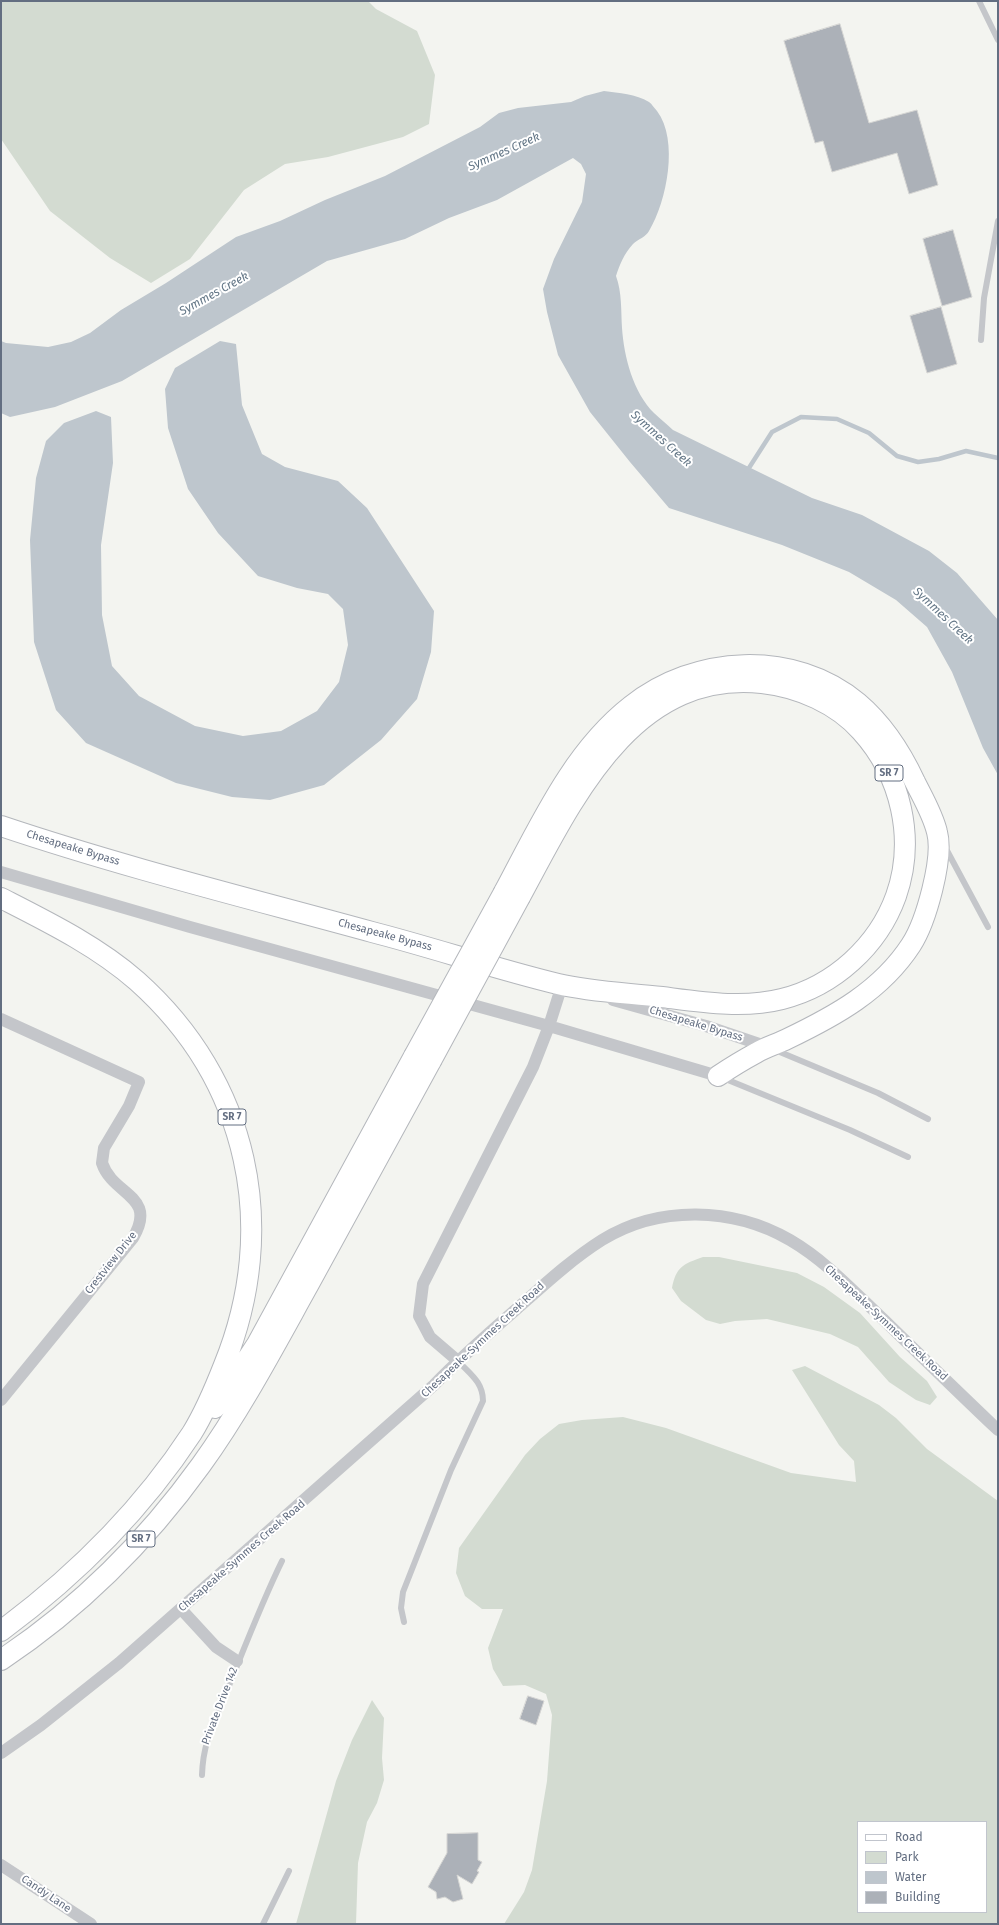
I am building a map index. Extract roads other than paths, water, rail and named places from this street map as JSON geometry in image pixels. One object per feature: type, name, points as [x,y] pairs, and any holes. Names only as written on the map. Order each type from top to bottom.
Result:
[{"type":"main road","points":[[512,894],[567,779],[592,745],[611,723],[630,706],[653,690],[672,680],[695,671],[743,665],[790,669],[815,677],[837,688],[857,702],[876,720],[894,743],[909,770],[938,834],[934,882],[922,924],[911,944],[899,961],[885,977],[853,1004],[786,1040],[768,1047],[718,1076]]},
{"type":"main road","name":"SR 7","points":[[1,1660],[56,1620],[110,1571],[145,1534],[201,1465],[250,1389],[423,1058],[512,894],[604,757],[634,725],[665,703],[683,694],[702,687],[726,683],[749,682],[791,688],[812,696],[836,709],[856,725],[874,746],[896,789],[903,813],[906,838],[904,865],[898,890],[888,917],[873,940],[855,959],[834,976],[814,988],[795,995],[778,1000],[751,1003],[720,1004],[697,1002],[562,985]]},
{"type":"main road","name":"Chesapeake Bypass","points":[[1,826],[103,858],[562,985]]},
{"type":"main road","name":"SR 7","points":[[1,898],[88,945],[136,980],[173,1017],[190,1038],[219,1086],[232,1116],[247,1169],[252,1244],[248,1280],[240,1318],[218,1382],[193,1431],[146,1495],[80,1567],[43,1600],[1,1631]]},
{"type":"main road","points":[[193,1431],[214,1410],[257,1344],[423,1058]]},
{"type":"street","points":[[1,872],[182,925],[550,1026],[718,1076]]},
{"type":"street","points":[[458,1361],[430,1337],[419,1316],[423,1284],[532,1067],[550,1026],[562,985]]},
{"type":"street","name":"Chesapeake Bypass","points":[[562,985],[706,1026],[768,1047]]},
{"type":"street","name":"Crestview Drive","points":[[1,1019],[139,1082],[129,1106],[104,1148],[102,1163],[110,1178],[139,1205],[141,1220],[139,1228],[133,1238],[1,1400]]},
{"type":"street","name":"Chesapeake-Symmes Creek Road","points":[[1,1753],[41,1725],[114,1668],[434,1385],[458,1361],[562,1268],[603,1240],[625,1228],[648,1220],[679,1215],[698,1214],[722,1216],[747,1221],[770,1229],[792,1241],[832,1270],[998,1430]]},
{"type":"street","name":"Private Drive 142","points":[[181,1609],[216,1647],[237,1661]]},
{"type":"street","name":"Candy Lane","points":[[1,1865],[91,1924]]},
{"type":"lane","points":[[979,1],[998,40]]},
{"type":"lane","points":[[981,340],[984,298],[998,221]]},
{"type":"lane","points":[[938,834],[988,927]]},
{"type":"lane","points":[[768,1047],[878,1093],[928,1119]]},
{"type":"lane","points":[[718,1076],[850,1130],[908,1157]]},
{"type":"lane","points":[[404,1622],[402,1608],[403,1592],[451,1470],[483,1400],[483,1391],[479,1383],[458,1361]]},
{"type":"lane","name":"Private Drive 142","points":[[202,1775],[202,1755],[207,1738],[237,1661],[282,1561]]},
{"type":"lane","points":[[263,1924],[289,1871]]},
{"type":"water","name":"Symmes Creek","points":[[604,91],[621,93],[644,99],[649,102],[657,111],[664,123],[668,138],[668,171],[661,204],[649,231],[646,235],[635,242],[627,252],[616,276],[620,295],[623,339],[627,362],[640,395],[654,413],[673,430],[812,498],[862,515],[929,551],[957,573],[998,620],[998,775],[983,748],[952,672],[927,627],[896,600],[849,572],[782,545],[669,508],[590,412],[558,355],[543,289],[554,259],[582,202],[586,174],[581,164],[573,158],[497,200],[449,218],[405,239],[327,261],[122,381],[55,407],[10,417],[1,413],[1,341],[6,343],[48,347],[71,342],[90,333],[121,310],[166,283],[236,237],[280,221],[325,200],[385,176],[480,127],[499,113],[518,108],[571,102],[585,96]]},
{"type":"water","points":[[220,341],[236,344],[242,405],[262,454],[285,467],[338,481],[367,508],[434,611],[431,652],[417,699],[381,740],[324,785],[270,800],[232,797],[176,783],[86,743],[56,710],[34,642],[30,540],[36,478],[46,441],[64,423],[96,411],[111,417],[113,463],[101,545],[102,615],[112,666],[139,696],[195,726],[243,736],[281,731],[317,711],[339,682],[348,645],[343,609],[328,594],[297,588],[258,576],[218,533],[188,489],[168,428],[165,389],[175,368]]},
{"type":"waterway","points":[[747,471],[772,432],[801,417],[837,419],[869,433],[897,456],[918,462],[939,459],[966,451],[998,458]]}]
